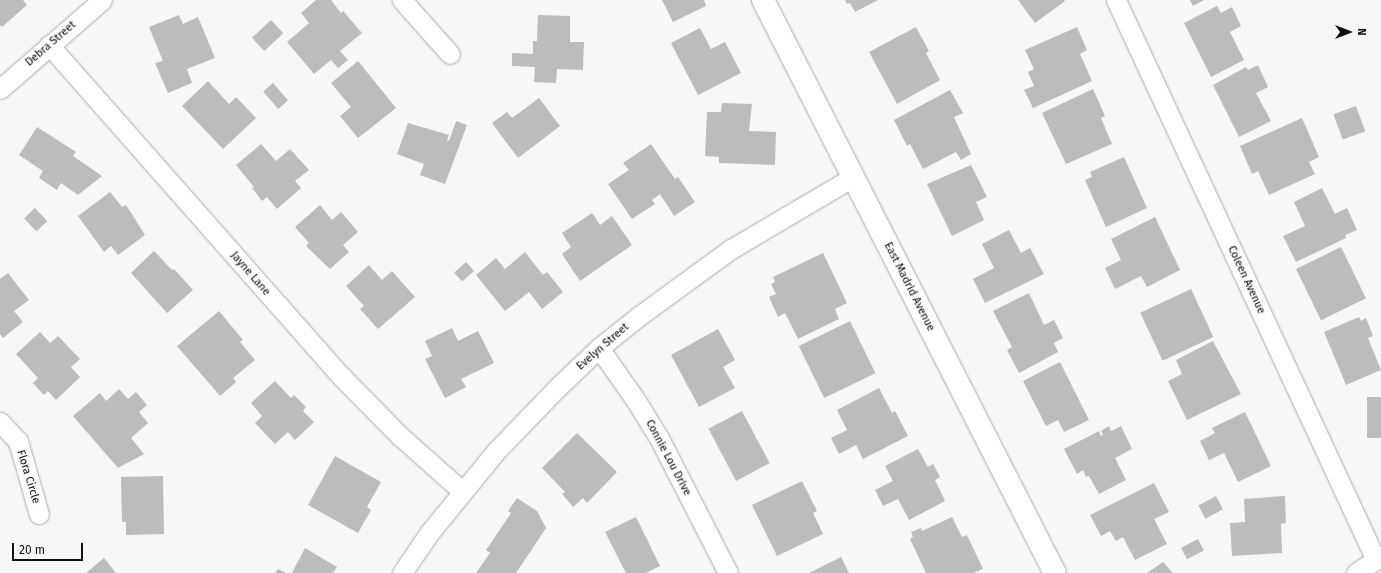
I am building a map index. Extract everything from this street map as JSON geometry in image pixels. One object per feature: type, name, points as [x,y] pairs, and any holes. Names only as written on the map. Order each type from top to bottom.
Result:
[{"type":"street","name":"Debra Street","points":[[0,89],[102,0]]},
{"type":"street","points":[[402,0],[450,54]]},
{"type":"street","name":"East Madrid Avenue","points":[[763,0],[1054,573]]},
{"type":"street","name":"Coleen Avenue","points":[[1116,0],[1378,558]]},
{"type":"street","name":"Jayne Lane","points":[[49,45],[338,373],[395,431],[462,491]]},
{"type":"street","name":"Evelyn Street","points":[[402,573],[430,532],[462,491],[517,428],[600,348],[639,316],[731,249],[853,177]]},
{"type":"street","name":"Connie Lou Drive","points":[[600,348],[635,399],[659,438],[728,573]]},
{"type":"street","name":"Flora Circle","points":[[0,422],[18,441],[39,514]]},
{"type":"street","points":[[1356,573],[1378,558]]},
{"type":"building","points":[[0,0],[23,0],[27,5],[2,27],[0,25]]},
{"type":"building","points":[[316,0],[331,0],[341,13],[343,11],[362,33],[340,51],[348,60],[338,68],[331,60],[314,74],[287,42],[309,23],[301,13]]},
{"type":"building","points":[[662,0],[704,0],[706,6],[673,22]]},
{"type":"building","points":[[845,0],[878,0],[855,12],[850,3],[847,4]]},
{"type":"building","points":[[1018,0],[1064,0],[1065,1],[1035,23]]},
{"type":"building","points":[[1190,0],[1204,0],[1193,6]]},
{"type":"building","points":[[1217,6],[1221,13],[1232,7],[1241,26],[1230,32],[1244,60],[1211,77],[1184,23]]},
{"type":"building","points":[[179,15],[183,24],[198,17],[215,58],[187,69],[192,83],[168,93],[155,63],[163,61],[149,27]]},
{"type":"building","points":[[538,15],[570,16],[570,42],[584,42],[583,70],[557,69],[556,83],[534,82],[535,67],[512,66],[512,53],[533,54],[533,41],[537,41]]},
{"type":"building","points":[[271,20],[283,33],[264,51],[252,38]]},
{"type":"building","points":[[916,27],[929,51],[926,53],[940,80],[897,104],[869,52]]},
{"type":"building","points":[[1077,27],[1087,50],[1080,54],[1092,81],[1033,108],[1024,90],[1034,86],[1028,72],[1034,69],[1025,50]]},
{"type":"building","points":[[700,28],[711,49],[725,42],[741,73],[698,95],[671,43]]},
{"type":"building","points":[[358,61],[396,108],[358,138],[340,116],[351,107],[331,83]]},
{"type":"building","points":[[1258,65],[1268,87],[1256,93],[1271,121],[1239,137],[1213,85],[1246,67],[1248,70]]},
{"type":"building","points":[[208,81],[229,104],[236,97],[256,118],[223,149],[182,106]]},
{"type":"building","points":[[273,83],[288,100],[278,109],[263,92]]},
{"type":"building","points":[[1093,89],[1105,116],[1101,118],[1112,144],[1066,164],[1042,113]]},
{"type":"building","points":[[950,90],[963,113],[954,117],[971,154],[961,160],[956,152],[923,169],[910,144],[907,146],[894,120]]},
{"type":"building","points":[[539,98],[560,126],[518,158],[492,123],[507,112],[512,118]]},
{"type":"building","points":[[722,103],[752,104],[749,131],[776,132],[775,165],[719,163],[719,157],[705,156],[707,112],[721,112]]},
{"type":"building","points":[[1356,106],[1365,131],[1343,140],[1333,114]]},
{"type":"building","points":[[1302,118],[1319,157],[1309,162],[1315,174],[1269,195],[1258,171],[1252,174],[1240,146]]},
{"type":"building","points":[[456,121],[467,125],[445,184],[420,175],[424,164],[397,154],[408,123],[449,135],[447,140],[449,141]]},
{"type":"building","points":[[37,127],[76,152],[73,156],[102,176],[78,195],[61,183],[57,190],[39,178],[43,171],[19,155]]},
{"type":"building","points":[[261,144],[276,161],[290,149],[309,170],[295,181],[301,188],[277,209],[267,197],[262,201],[252,188],[254,187],[236,165]]},
{"type":"building","points":[[651,144],[675,179],[678,177],[695,202],[674,216],[660,194],[652,200],[655,204],[632,219],[608,184],[629,170],[623,163]]},
{"type":"building","points":[[1124,157],[1147,208],[1106,227],[1085,180],[1092,177],[1090,172]]},
{"type":"building","points":[[971,165],[987,197],[976,202],[984,220],[952,236],[927,184]]},
{"type":"building","points":[[1322,188],[1335,214],[1347,208],[1357,230],[1345,235],[1346,238],[1296,262],[1283,236],[1305,226],[1294,202]]},
{"type":"building","points":[[110,192],[122,207],[126,205],[145,235],[118,255],[111,246],[104,252],[78,216]]},
{"type":"building","points":[[320,205],[332,220],[341,212],[358,232],[343,245],[349,252],[330,269],[306,246],[309,243],[295,227]]},
{"type":"building","points":[[35,208],[47,221],[36,231],[24,218]]},
{"type":"building","points":[[592,213],[600,225],[612,216],[632,245],[580,281],[562,254],[571,247],[562,233]]},
{"type":"building","points":[[1155,217],[1180,270],[1147,287],[1141,276],[1115,289],[1105,268],[1121,260],[1111,239]]},
{"type":"building","points":[[1009,230],[1021,253],[1030,248],[1044,274],[985,303],[973,279],[994,268],[982,244]]},
{"type":"building","points":[[1341,247],[1366,298],[1321,320],[1296,269]]},
{"type":"building","points":[[154,251],[172,270],[174,269],[193,290],[167,313],[131,273]]},
{"type":"building","points":[[525,252],[543,275],[547,272],[563,292],[542,309],[529,292],[505,311],[476,275],[496,258],[505,269]]},
{"type":"building","points":[[823,253],[847,303],[835,309],[839,319],[798,339],[785,313],[778,317],[769,297],[776,294],[771,284],[775,282],[773,277]]},
{"type":"building","points":[[466,262],[474,271],[462,282],[454,273]]},
{"type":"building","points":[[369,265],[382,280],[392,271],[415,297],[378,329],[360,309],[364,306],[346,286]]},
{"type":"building","points":[[8,273],[29,300],[14,311],[23,322],[3,338],[0,334],[0,279]]},
{"type":"building","points":[[1191,289],[1213,337],[1163,361],[1140,313]]},
{"type":"building","points":[[1029,293],[1044,325],[1054,320],[1063,338],[1054,343],[1058,352],[1019,373],[1007,350],[1012,347],[993,311]]},
{"type":"building","points":[[219,311],[243,340],[240,342],[255,360],[233,378],[236,382],[220,396],[177,346]]},
{"type":"building","points":[[1359,317],[1361,321],[1366,318],[1373,336],[1368,338],[1381,370],[1346,385],[1324,332]]},
{"type":"building","points":[[850,321],[875,373],[824,398],[799,346]]},
{"type":"building","points":[[452,328],[458,341],[478,331],[494,363],[461,379],[466,387],[445,398],[425,359],[432,356],[425,341]]},
{"type":"building","points":[[718,329],[735,360],[723,367],[735,388],[699,407],[671,355]]},
{"type":"building","points":[[40,332],[50,343],[58,336],[80,359],[71,367],[80,377],[56,400],[48,391],[44,395],[33,383],[38,378],[16,354]]},
{"type":"building","points":[[1213,341],[1241,394],[1187,420],[1168,381],[1182,374],[1176,360]]},
{"type":"building","points":[[1060,362],[1089,420],[1064,432],[1058,420],[1046,426],[1023,381]]},
{"type":"building","points":[[275,381],[291,398],[294,395],[306,407],[303,411],[314,422],[295,440],[288,432],[275,444],[255,423],[262,416],[251,403]]},
{"type":"building","points":[[879,388],[892,413],[895,411],[908,436],[863,459],[856,445],[839,454],[831,438],[847,430],[837,410]]},
{"type":"building","points":[[119,389],[128,399],[136,392],[147,405],[139,412],[148,423],[131,438],[144,454],[118,468],[73,416],[100,393],[106,401]]},
{"type":"building","points":[[1367,397],[1381,397],[1381,438],[1367,438]]},
{"type":"building","points":[[742,411],[770,463],[736,481],[708,429]]},
{"type":"building","points":[[1245,412],[1271,466],[1238,482],[1224,453],[1209,460],[1200,441],[1215,433],[1212,428]]},
{"type":"building","points":[[1109,426],[1111,431],[1121,426],[1132,449],[1115,458],[1126,480],[1099,494],[1089,476],[1086,477],[1083,470],[1077,474],[1064,449],[1099,431],[1101,436],[1103,435],[1101,431]]},
{"type":"building","points":[[577,433],[617,472],[587,503],[583,498],[573,507],[562,494],[565,492],[542,468]]},
{"type":"building","points":[[918,449],[928,467],[933,464],[940,477],[935,480],[945,501],[909,520],[898,499],[883,506],[875,490],[893,481],[885,466]]},
{"type":"building","points":[[335,456],[381,482],[367,507],[371,510],[358,533],[308,505]]},
{"type":"building","points":[[163,476],[164,534],[126,535],[126,522],[122,522],[121,477]]},
{"type":"building","points":[[802,481],[817,511],[813,513],[823,534],[777,556],[752,505]]},
{"type":"building","points":[[1154,483],[1169,512],[1154,519],[1167,544],[1135,560],[1123,537],[1116,541],[1110,531],[1101,536],[1090,515]]},
{"type":"building","points":[[1216,496],[1223,509],[1205,519],[1198,505]]},
{"type":"building","points":[[1285,496],[1286,523],[1281,524],[1282,553],[1232,556],[1230,523],[1245,522],[1244,499]]},
{"type":"building","points":[[517,498],[537,511],[546,528],[516,573],[476,573],[490,553],[486,550],[511,513],[508,511]]},
{"type":"building","points":[[636,517],[660,566],[646,573],[626,573],[605,532]]},
{"type":"building","points":[[952,517],[962,537],[967,535],[983,569],[973,573],[926,573],[910,539],[913,537],[911,532],[921,528],[922,531]]},
{"type":"building","points":[[1198,539],[1204,551],[1187,559],[1181,548]]},
{"type":"building","points":[[305,548],[337,567],[333,573],[292,573]]},
{"type":"building","points":[[841,557],[849,573],[809,573]]},
{"type":"building","points":[[104,558],[116,573],[86,573]]},
{"type":"building","points":[[1163,562],[1173,573],[1147,573]]},
{"type":"building","points":[[278,569],[286,573],[275,573]]}]
